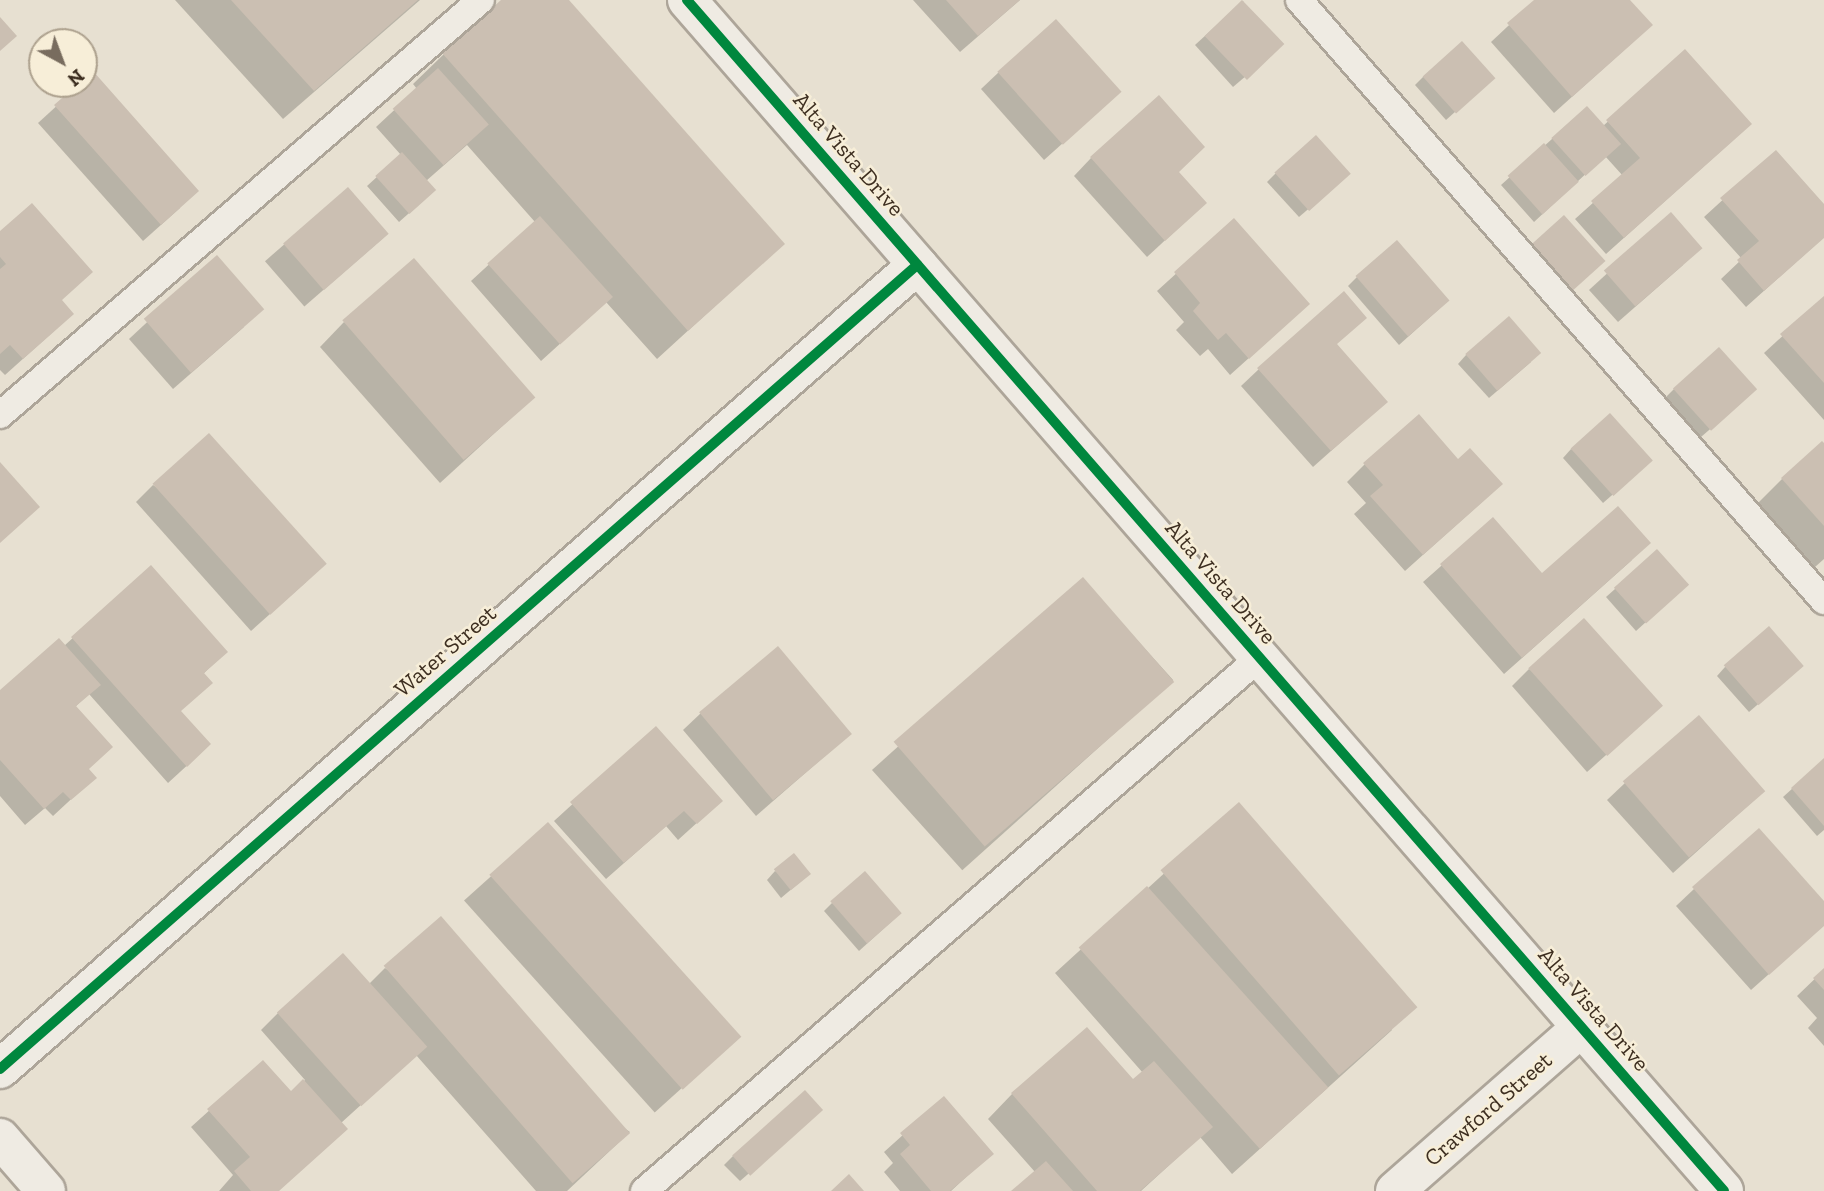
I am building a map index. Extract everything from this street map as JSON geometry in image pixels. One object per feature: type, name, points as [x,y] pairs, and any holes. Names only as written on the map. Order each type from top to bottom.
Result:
[{"type":"street","name":"Alta Vista Drive","points":[[687,0],[1724,1191]]},
{"type":"street","name":"Water Street","points":[[0,1069],[917,265]]},
{"type":"street","name":"Crawford Street","points":[[1395,1191],[1582,1027]]},
{"type":"street","points":[[0,1138],[46,1191]]},
{"type":"lane","points":[[0,415],[481,0]]},
{"type":"lane","points":[[1299,0],[1824,601]]},
{"type":"lane","points":[[644,1191],[1259,658]]},
{"type":"building","points":[[231,0],[418,0],[314,91]]},
{"type":"building","points":[[501,0],[569,0],[785,244],[688,331],[442,53]]},
{"type":"building","points":[[946,0],[1020,0],[978,36]]},
{"type":"building","points":[[1242,0],[1284,44],[1247,80],[1205,36]]},
{"type":"building","points":[[1534,0],[1630,0],[1653,25],[1572,97],[1507,23]]},
{"type":"building","points":[[0,17],[17,36],[0,51]]},
{"type":"building","points":[[1056,19],[1122,92],[1063,145],[997,72]]},
{"type":"building","points":[[1462,41],[1495,78],[1456,114],[1423,76]]},
{"type":"building","points":[[1685,49],[1752,124],[1624,238],[1591,201],[1640,158],[1606,120]]},
{"type":"building","points":[[438,68],[489,124],[444,165],[393,109]]},
{"type":"building","points":[[98,77],[199,191],[161,225],[54,105],[62,98],[98,98]]},
{"type":"building","points":[[1159,95],[1205,147],[1179,172],[1207,203],[1165,241],[1090,157]]},
{"type":"building","points":[[1587,106],[1621,144],[1585,176],[1551,138]]},
{"type":"building","points":[[1316,135],[1351,174],[1309,211],[1274,172]]},
{"type":"building","points":[[1544,143],[1579,182],[1542,214],[1508,176]]},
{"type":"building","points":[[1776,150],[1824,204],[1824,238],[1764,291],[1737,260],[1759,241],[1720,198]]},
{"type":"building","points":[[402,152],[436,190],[409,214],[375,176]]},
{"type":"building","points":[[348,187],[389,234],[324,290],[283,243]]},
{"type":"building","points":[[32,203],[93,272],[62,300],[74,314],[23,359],[10,345],[0,354],[0,269],[6,264],[0,257],[0,231]]},
{"type":"building","points":[[1671,212],[1702,248],[1635,307],[1604,270]]},
{"type":"building","points":[[1564,215],[1605,261],[1573,291],[1531,244]]},
{"type":"building","points":[[540,216],[613,297],[560,345],[487,264]]},
{"type":"building","points":[[1234,218],[1310,304],[1249,359],[1226,333],[1218,340],[1193,311],[1200,303],[1174,272]]},
{"type":"building","points":[[1397,240],[1449,300],[1408,336],[1355,276]]},
{"type":"building","points":[[217,255],[264,309],[191,373],[144,319]]},
{"type":"building","points":[[414,258],[535,398],[464,460],[342,320]]},
{"type":"building","points":[[1344,291],[1367,318],[1337,344],[1388,402],[1331,451],[1257,368]]},
{"type":"building","points":[[1824,296],[1824,383],[1780,334]]},
{"type":"building","points":[[1509,316],[1541,353],[1497,391],[1465,354]]},
{"type":"building","points":[[1719,347],[1757,389],[1711,431],[1673,388]]},
{"type":"building","points":[[1610,413],[1653,461],[1613,496],[1571,448]]},
{"type":"building","points":[[1419,414],[1458,459],[1470,448],[1503,484],[1423,555],[1370,496],[1383,485],[1363,463]]},
{"type":"building","points":[[209,433],[327,564],[270,615],[153,484]]},
{"type":"building","points":[[1822,441],[1824,443],[1824,526],[1781,478]]},
{"type":"building","points":[[0,462],[40,507],[0,543]]},
{"type":"building","points":[[1618,506],[1651,543],[1522,658],[1440,564],[1493,517],[1542,573]]},
{"type":"building","points":[[1657,549],[1689,585],[1646,623],[1614,588]]},
{"type":"building","points":[[151,565],[228,652],[204,673],[213,683],[181,711],[211,744],[187,767],[71,637]]},
{"type":"building","points":[[1083,577],[1174,682],[985,847],[894,742]]},
{"type":"building","points":[[1584,618],[1663,706],[1607,756],[1528,668]]},
{"type":"building","points":[[1769,626],[1804,666],[1758,705],[1724,665]]},
{"type":"building","points":[[59,638],[101,685],[76,706],[113,747],[89,769],[97,778],[71,800],[63,792],[44,809],[0,760],[0,690]]},
{"type":"building","points":[[778,646],[852,734],[773,800],[699,712]]},
{"type":"building","points":[[1699,715],[1765,791],[1689,857],[1623,781]]},
{"type":"building","points":[[656,726],[723,801],[697,824],[684,811],[624,863],[570,802]]},
{"type":"building","points":[[1824,758],[1824,826],[1791,788]]},
{"type":"building","points":[[1239,802],[1417,1007],[1339,1076],[1161,870]]},
{"type":"building","points":[[548,822],[741,1037],[683,1090],[489,875]]},
{"type":"building","points":[[1759,828],[1824,901],[1824,926],[1769,975],[1692,887]]},
{"type":"building","points":[[794,853],[811,874],[791,890],[774,869]]},
{"type":"building","points":[[865,871],[902,913],[867,943],[830,901]]},
{"type":"building","points":[[1147,886],[1328,1087],[1260,1149],[1079,948]]},
{"type":"building","points":[[441,916],[630,1133],[573,1183],[384,966]]},
{"type":"building","points":[[343,953],[427,1047],[361,1106],[277,1013]]},
{"type":"building","points":[[1824,968],[1824,990],[1813,978]]},
{"type":"building","points":[[1087,1027],[1133,1079],[1154,1061],[1213,1127],[1140,1191],[1097,1191],[1011,1093]]},
{"type":"building","points":[[263,1060],[291,1091],[303,1079],[348,1129],[279,1191],[251,1191],[234,1171],[250,1157],[207,1109]]},
{"type":"building","points":[[805,1090],[823,1110],[750,1176],[732,1156]]},
{"type":"building","points":[[944,1096],[994,1154],[950,1191],[931,1191],[900,1154],[910,1145],[900,1133]]},
{"type":"building","points":[[1046,1161],[1073,1191],[1011,1191]]},
{"type":"building","points":[[849,1174],[864,1191],[831,1191]]},
{"type":"cycle path","points":[[687,0],[1724,1191]]},
{"type":"cycle path","points":[[0,1069],[917,265]]}]
